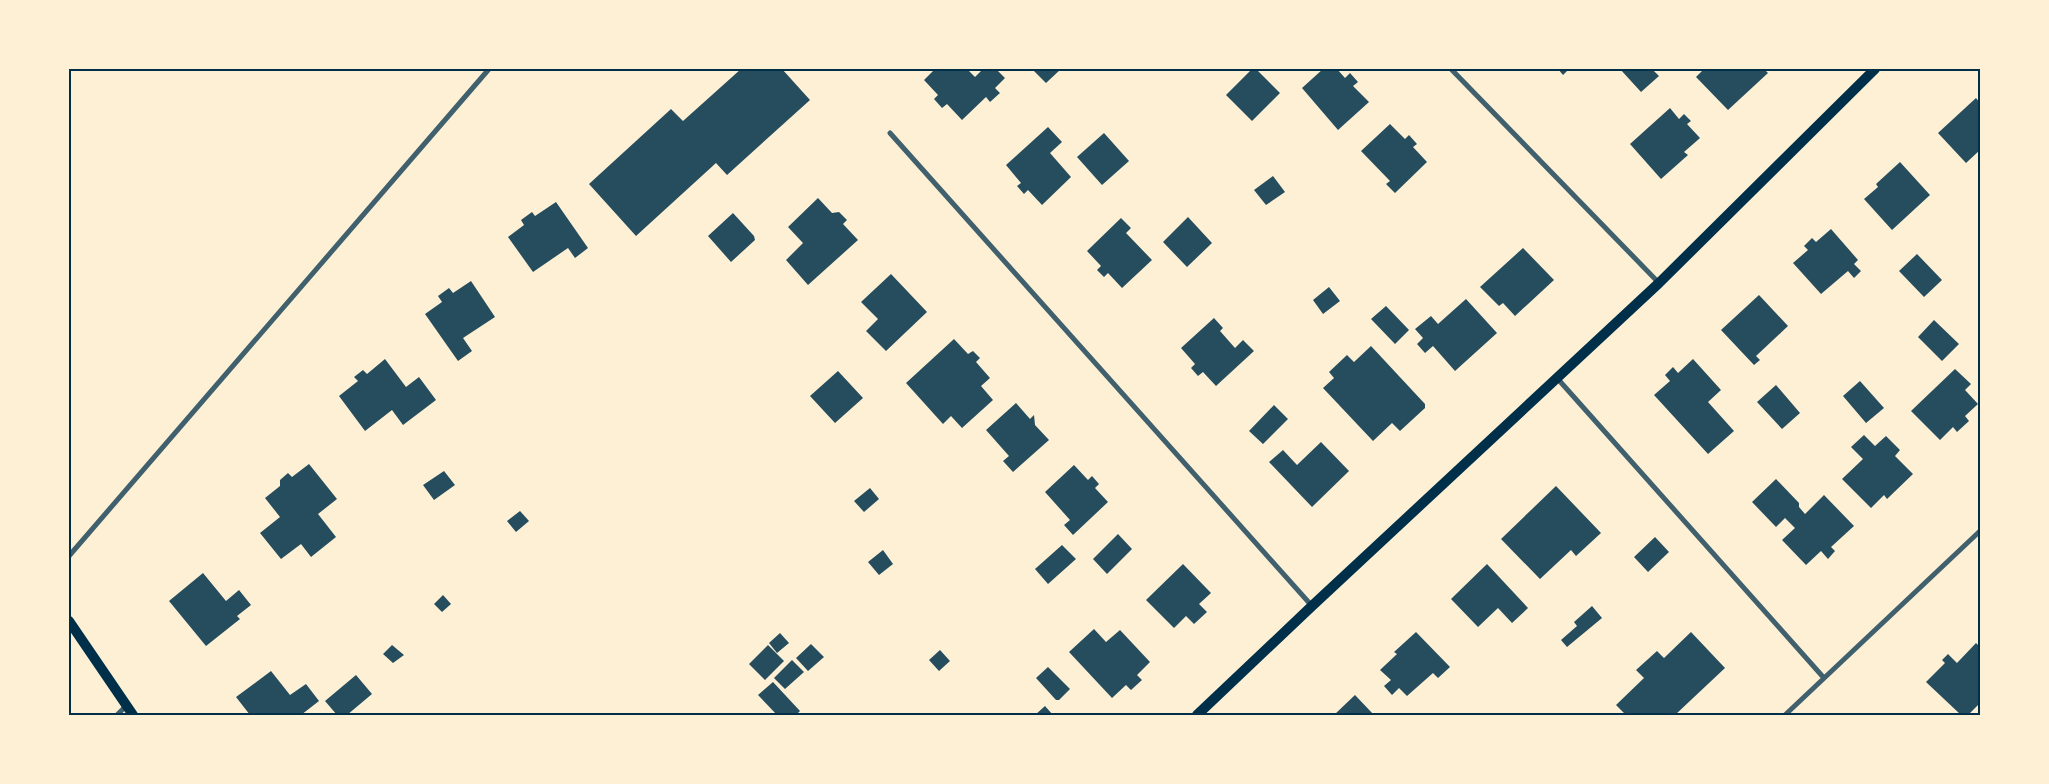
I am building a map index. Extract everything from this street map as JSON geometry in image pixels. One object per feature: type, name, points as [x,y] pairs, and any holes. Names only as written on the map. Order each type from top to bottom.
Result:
[{"type":"main road","points":[[1197,715],[1659,283],[1874,69]]},
{"type":"main road","points":[[69,621],[130,711]]},
{"type":"street","points":[[69,556],[489,69]]},
{"type":"street","points":[[1451,69],[1659,283]]},
{"type":"street","points":[[890,133],[1312,606]]},
{"type":"street","points":[[1557,378],[1824,678]]},
{"type":"street","points":[[1785,715],[1980,531]]},
{"type":"street","points":[[117,715],[130,711]]},
{"type":"building","points":[[741,69],[782,69],[810,100],[727,175],[716,163],[636,236],[589,184],[671,109],[683,121]]},
{"type":"building","points":[[935,69],[967,69],[975,77],[983,69],[996,69],[1005,78],[995,88],[1000,93],[990,102],[986,97],[962,120],[947,104],[942,108],[934,99],[938,95],[924,80]]},
{"type":"building","points":[[1032,69],[1061,69],[1046,83]]},
{"type":"building","points":[[1252,69],[1256,69],[1280,93],[1252,121],[1226,95]]},
{"type":"building","points":[[1323,69],[1337,69],[1345,78],[1350,73],[1358,82],[1353,86],[1369,102],[1338,130],[1302,88]]},
{"type":"building","points":[[1558,69],[1569,69],[1563,75]]},
{"type":"building","points":[[1620,69],[1652,69],[1659,76],[1641,92]]},
{"type":"building","points":[[1704,69],[1764,69],[1768,73],[1728,110],[1696,77]]},
{"type":"building","points":[[1976,98],[1980,103],[1980,150],[1966,163],[1938,133]]},
{"type":"building","points":[[1670,108],[1679,119],[1684,114],[1691,121],[1687,124],[1700,138],[1684,152],[1688,155],[1661,179],[1630,144]]},
{"type":"building","points":[[1390,124],[1405,139],[1409,135],[1417,144],[1413,147],[1427,162],[1395,193],[1386,184],[1390,181],[1361,151]]},
{"type":"building","points":[[1048,127],[1062,142],[1050,153],[1071,177],[1042,205],[1028,190],[1024,194],[1017,186],[1021,183],[1006,165]]},
{"type":"building","points":[[1104,133],[1129,161],[1102,185],[1077,157]]},
{"type":"building","points":[[1900,162],[1930,195],[1892,230],[1864,199],[1878,187],[1876,184]]},
{"type":"building","points":[[1273,176],[1285,192],[1266,205],[1254,190]]},
{"type":"building","points":[[818,198],[832,213],[839,212],[847,220],[843,224],[858,240],[808,285],[786,260],[803,243],[788,227]]},
{"type":"building","points":[[556,202],[588,248],[575,258],[568,248],[533,272],[508,237],[524,225],[521,220],[532,212],[535,216]]},
{"type":"building","points":[[733,213],[754,236],[755,240],[731,262],[708,236]]},
{"type":"building","points":[[1188,217],[1212,243],[1187,267],[1163,242]]},
{"type":"building","points":[[1121,218],[1131,228],[1126,233],[1152,260],[1122,288],[1108,273],[1104,277],[1097,270],[1101,266],[1087,251]]},
{"type":"building","points":[[1831,229],[1858,260],[1854,264],[1861,271],[1854,278],[1848,271],[1821,294],[1793,263],[1808,250],[1804,246],[1812,238],[1816,242]]},
{"type":"building","points":[[1523,248],[1554,280],[1515,316],[1503,303],[1499,306],[1480,287]]},
{"type":"building","points":[[1917,254],[1942,280],[1924,297],[1899,271]]},
{"type":"building","points":[[891,274],[927,312],[886,351],[866,331],[878,319],[861,302]]},
{"type":"building","points":[[471,281],[495,317],[463,338],[472,351],[458,361],[425,314],[442,302],[438,296],[449,288],[453,293]]},
{"type":"building","points":[[1329,287],[1340,301],[1323,314],[1313,300]]},
{"type":"building","points":[[1759,295],[1788,326],[1756,356],[1760,360],[1754,365],[1721,330]]},
{"type":"building","points":[[1466,299],[1497,333],[1455,371],[1433,346],[1425,353],[1417,344],[1423,338],[1415,329],[1431,316],[1438,324]]},
{"type":"building","points":[[1386,306],[1409,330],[1395,344],[1371,319]]},
{"type":"building","points":[[1214,318],[1223,328],[1220,331],[1235,348],[1243,340],[1254,351],[1216,386],[1203,372],[1198,376],[1191,368],[1195,364],[1181,348]]},
{"type":"building","points":[[1934,320],[1959,344],[1942,361],[1918,337]]},
{"type":"building","points":[[954,339],[968,354],[973,351],[980,358],[976,362],[990,378],[981,386],[993,400],[962,428],[951,416],[943,424],[906,383]]},
{"type":"building","points":[[1371,346],[1425,404],[1425,408],[1400,431],[1392,423],[1373,441],[1323,388],[1334,378],[1329,372],[1347,355],[1354,362]]},
{"type":"building","points":[[385,359],[406,387],[419,377],[436,400],[403,425],[392,410],[365,431],[339,396],[358,381],[354,377],[363,370],[367,374]]},
{"type":"building","points":[[1693,359],[1721,390],[1708,402],[1734,431],[1708,454],[1654,395],[1670,381],[1665,375],[1673,367],[1678,373]]},
{"type":"building","points":[[1955,369],[1971,384],[1965,390],[1978,404],[1965,416],[1969,421],[1957,432],[1953,427],[1940,440],[1911,411]]},
{"type":"building","points":[[838,371],[863,398],[835,423],[810,396]]},
{"type":"building","points":[[1860,381],[1884,408],[1866,423],[1843,396]]},
{"type":"building","points":[[1776,385],[1800,413],[1782,429],[1757,402]]},
{"type":"building","points":[[1016,403],[1030,419],[1034,415],[1035,425],[1049,440],[1013,472],[1003,461],[1009,456],[986,430]]},
{"type":"building","points":[[1274,405],[1288,419],[1263,444],[1249,431]]},
{"type":"building","points":[[1864,435],[1875,446],[1886,436],[1900,450],[1895,456],[1913,474],[1887,499],[1884,495],[1871,508],[1842,479],[1863,459],[1851,447]]},
{"type":"building","points":[[1321,442],[1349,471],[1312,507],[1269,462],[1283,450],[1297,465]]},
{"type":"building","points":[[309,464],[337,499],[318,514],[336,537],[311,557],[301,544],[281,559],[260,533],[280,517],[265,498],[280,486],[280,480],[288,473],[292,477]]},
{"type":"building","points":[[1074,465],[1088,480],[1092,476],[1099,484],[1095,488],[1108,502],[1073,535],[1064,525],[1070,520],[1045,492]]},
{"type":"building","points":[[444,471],[455,485],[434,500],[423,485]]},
{"type":"building","points":[[1776,479],[1799,503],[1799,507],[1805,514],[1824,495],[1854,526],[1831,547],[1835,551],[1828,559],[1821,551],[1806,565],[1782,540],[1795,528],[1785,518],[1776,527],[1752,502]]},
{"type":"building","points":[[1556,486],[1601,533],[1576,556],[1571,550],[1540,579],[1501,539]]},
{"type":"building","points":[[870,488],[879,499],[864,512],[854,501]]},
{"type":"building","points":[[520,511],[529,521],[516,532],[507,521]]},
{"type":"building","points":[[1118,534],[1132,549],[1107,574],[1093,559]]},
{"type":"building","points":[[1655,537],[1669,552],[1648,572],[1634,557]]},
{"type":"building","points":[[1062,545],[1076,559],[1048,584],[1035,569]]},
{"type":"building","points":[[883,550],[893,564],[879,575],[868,562]]},
{"type":"building","points":[[1183,564],[1211,593],[1199,604],[1207,612],[1194,624],[1186,616],[1174,628],[1146,600]]},
{"type":"building","points":[[1487,564],[1528,608],[1512,623],[1498,608],[1478,627],[1451,599]]},
{"type":"building","points":[[203,573],[226,601],[239,590],[251,605],[237,616],[240,619],[206,646],[169,601]]},
{"type":"building","points":[[443,595],[451,604],[442,612],[434,604]]},
{"type":"building","points":[[1592,606],[1602,618],[1567,647],[1561,640],[1577,626],[1574,622]]},
{"type":"building","points":[[1094,629],[1106,642],[1120,630],[1150,662],[1137,675],[1142,680],[1131,690],[1126,685],[1112,698],[1069,652]]},
{"type":"building","points":[[1416,632],[1450,667],[1438,678],[1433,673],[1407,696],[1399,688],[1392,695],[1384,686],[1391,680],[1380,670],[1397,654],[1394,652]]},
{"type":"building","points":[[1691,632],[1725,668],[1675,715],[1626,715],[1616,705],[1644,678],[1636,670],[1657,651],[1664,658]]},
{"type":"building","points":[[780,633],[789,643],[777,653],[769,643]]},
{"type":"building","points":[[1976,643],[1980,647],[1980,705],[1968,715],[1961,715],[1926,682],[1945,663],[1942,660],[1948,654],[1957,663]]},
{"type":"building","points":[[811,644],[824,657],[808,671],[796,658]]},
{"type":"building","points":[[392,645],[404,655],[393,663],[383,654]]},
{"type":"building","points":[[768,645],[784,661],[765,680],[749,664]]},
{"type":"building","points":[[940,650],[950,661],[939,671],[929,660]]},
{"type":"building","points":[[792,660],[804,672],[785,689],[774,678]]},
{"type":"building","points":[[1048,667],[1070,689],[1059,700],[1056,700],[1036,678]]},
{"type":"building","points":[[271,671],[290,695],[306,684],[319,701],[301,715],[250,715],[236,697]]},
{"type":"building","points":[[356,675],[372,694],[347,715],[337,715],[325,701]]},
{"type":"building","points":[[773,682],[800,711],[796,715],[777,715],[758,695]]},
{"type":"building","points":[[1355,695],[1374,715],[1334,715]]},
{"type":"building","points":[[1045,706],[1053,715],[1035,715]]}]
